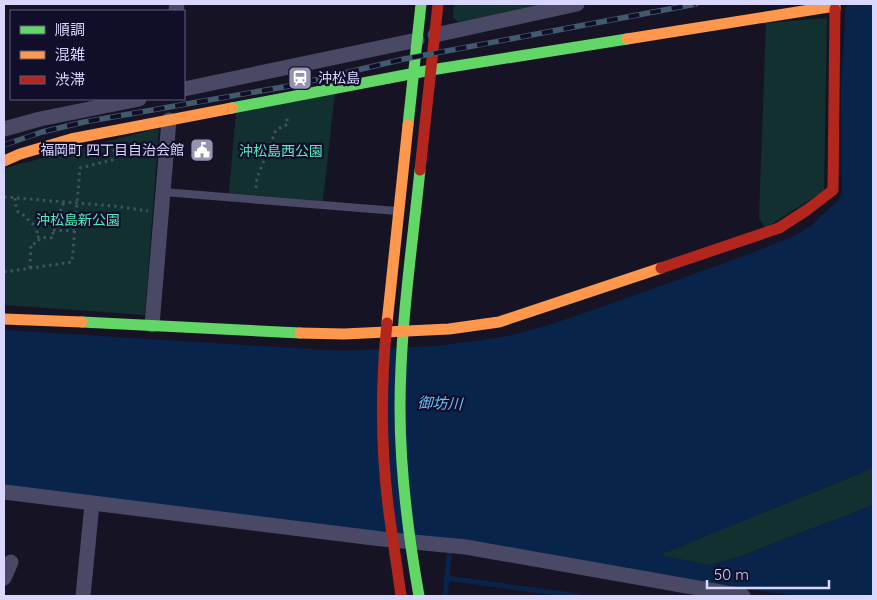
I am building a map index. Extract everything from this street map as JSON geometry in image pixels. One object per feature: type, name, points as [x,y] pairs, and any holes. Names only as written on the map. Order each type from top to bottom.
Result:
[{"type":"street","points":[[401,596],[392,538],[385,464],[383,408],[385,338],[421,4]]},
{"type":"street","points":[[419,596],[405,504],[401,432],[401,375],[403,331],[438,4]]},
{"type":"street","points":[[434,35],[576,4]]},
{"type":"street","points":[[4,161],[48,145],[110,131],[413,73],[834,6],[833,190],[808,210],[779,228],[499,322],[450,329],[403,331],[385,338],[344,334],[311,334],[152,324],[4,318]]},
{"type":"street","points":[[185,89],[417,40]]},
{"type":"street","points":[[4,129],[40,119],[133,100]]},
{"type":"street","points":[[152,324],[169,120]]},
{"type":"street","points":[[4,492],[92,504],[466,547],[743,596]]},
{"type":"street","points":[[83,596],[92,504]]},
{"type":"street","points":[[4,578],[11,562]]},
{"type":"lane","points":[[163,192],[398,211]]},
{"type":"path","points":[[255,199],[257,178],[276,130],[288,124],[283,98]]},
{"type":"path","points":[[4,272],[72,262],[80,168],[116,159],[110,131]]},
{"type":"path","points":[[4,197],[77,202],[161,212]]},
{"type":"path","points":[[15,198],[18,212],[37,226]]},
{"type":"path","points":[[53,222],[37,222],[37,237],[53,238],[53,222],[63,207],[64,201]]},
{"type":"path","points":[[53,230],[75,231]]},
{"type":"path","points":[[30,268],[31,244],[37,243],[41,238]]},
{"type":"green space","points":[[454,4],[543,4],[458,22],[453,18]]},
{"type":"green space","points":[[827,18],[824,191],[765,228],[759,218],[766,23]]},
{"type":"green space","name":"沖松島西公園","points":[[335,93],[323,201],[229,193],[236,112]]},
{"type":"green space","name":"沖松島新公園","points":[[159,128],[145,315],[4,305],[4,168]]},
{"type":"green space","points":[[873,468],[873,505],[736,558],[708,565],[659,555]]},
{"type":"water","name":"御坊川","points":[[846,4],[873,4],[873,468],[660,555],[708,565],[736,558],[873,505],[873,596],[797,596],[4,486],[4,330],[342,351],[437,346],[508,336],[546,326],[744,256],[794,236],[811,226],[834,206],[842,194],[841,88]]},
{"type":"waterway","points":[[445,596],[450,548]]},
{"type":"waterway","points":[[446,578],[578,596]]},
{"type":"railway","points":[[4,145],[42,132],[84,122],[289,86],[404,59],[696,4]]},
{"type":"traffic: fast","points":[[408,125],[421,4]]},
{"type":"traffic: fast","points":[[232,108],[431,70],[627,39]]},
{"type":"traffic: fast","points":[[419,596],[405,502],[400,408],[404,318],[420,170]]},
{"type":"traffic: fast","points":[[82,322],[300,333]]},
{"type":"traffic: slow","points":[[627,39],[835,6],[835,9]]},
{"type":"traffic: slow","points":[[4,161],[20,154],[71,139],[232,108]]},
{"type":"traffic: slow","points":[[387,323],[408,125]]},
{"type":"traffic: slow","points":[[300,333],[344,334],[449,329],[499,322],[661,268]]},
{"type":"traffic: slow","points":[[4,319],[82,322]]},
{"type":"traffic: jam","points":[[420,170],[438,4]]},
{"type":"traffic: jam","points":[[661,268],[779,228],[833,190],[835,9]]},
{"type":"traffic: jam","points":[[387,323],[383,391],[384,460],[388,505],[401,596]]},
{"type":"place","name":"沖松島","points":[[300,78]]},
{"type":"place","name":"福岡町 四丁目自治会館","points":[[202,150]]}]
